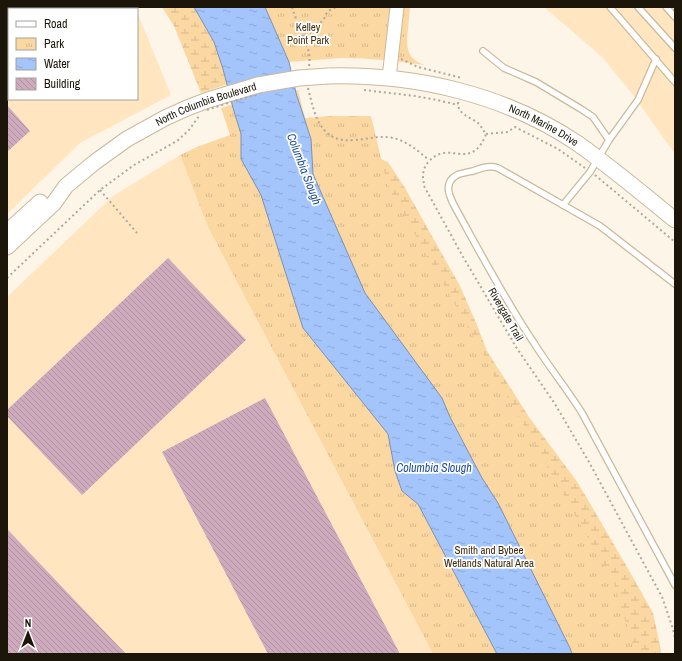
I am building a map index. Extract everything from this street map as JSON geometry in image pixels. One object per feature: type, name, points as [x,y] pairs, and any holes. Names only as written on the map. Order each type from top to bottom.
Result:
[{"type":"main road","name":"North Columbia Boulevard","points":[[7,232],[47,196],[66,186],[95,162],[127,139],[165,118],[208,105],[258,85],[278,81],[328,76],[371,76],[389,78]]},
{"type":"main road","name":"North Marine Drive","points":[[389,78],[421,82],[461,91],[500,104],[540,122],[576,142],[675,220]]},
{"type":"main road","name":"North Columbia Boulevard","points":[[7,247],[54,203],[66,186]]},
{"type":"street","points":[[389,78],[397,7]]},
{"type":"lane","points":[[610,7],[675,82]]},
{"type":"lane","points":[[638,7],[675,48]]},
{"type":"lane","points":[[666,7],[675,17]]},
{"type":"lane","points":[[483,51],[504,68],[536,82],[581,108],[593,117],[608,140]]},
{"type":"lane","points":[[563,205],[590,172],[608,140],[638,100],[656,59]]},
{"type":"lane","points":[[675,284],[600,226],[502,170],[491,166],[456,176],[452,180],[449,188],[450,199],[535,345],[575,401],[675,584]]},
{"type":"path","points":[[292,7],[306,40],[310,62],[308,68]]},
{"type":"path","points":[[306,40],[310,32],[324,19],[326,14],[336,7]]},
{"type":"path","points":[[307,82],[315,116],[319,124],[330,135],[336,138],[356,140],[377,137],[401,140],[430,160],[443,153],[463,155],[469,154],[479,148],[484,141],[486,134],[482,128],[477,122],[460,111],[458,105],[415,96],[358,88]]},
{"type":"path","points":[[7,278],[100,190],[134,165],[178,141],[189,130],[208,105]]},
{"type":"path","name":"Rivergate Trail","points":[[430,160],[425,167],[423,176],[424,186],[462,255],[516,347],[556,404],[589,462],[662,597],[675,638]]},
{"type":"path","points":[[100,190],[137,233]]},
{"type":"shaded area","points":[[7,7],[135,7],[8,8],[8,100],[138,100],[138,14],[171,95],[80,143],[7,214]]},
{"type":"shaded area","points":[[544,7],[675,7],[675,154],[633,95],[602,57]]},
{"type":"shaded area","points":[[180,155],[208,227],[433,654],[7,654],[7,297],[113,196]]},
{"type":"green space","points":[[162,7],[194,7],[214,42],[228,84],[201,93],[174,26]]},
{"type":"green space","name":"Kelley Point Park","points":[[265,7],[410,7],[407,46],[414,59],[425,65],[352,58],[289,62]]},
{"type":"green space","name":"Smith and Bybee Wetlands Natural Area","points":[[298,90],[305,118],[330,116],[371,116],[388,187],[614,584],[636,654],[433,654],[208,227],[180,155],[230,135],[221,108],[242,101]]},
{"type":"green space","points":[[370,155],[388,162],[405,188],[460,286],[487,351],[529,417],[578,483],[627,567],[653,613],[661,654],[572,654]]},
{"type":"water","name":"Columbia Slough","points":[[194,7],[265,7],[289,62],[296,93],[311,139],[313,174],[365,293],[442,398],[450,417],[482,478],[498,503],[572,654],[497,654],[418,504],[402,491],[395,471],[388,434],[303,328],[261,195],[241,159],[241,134],[214,42]]},
{"type":"building","points":[[7,105],[30,131],[7,152]]},
{"type":"building","points":[[168,258],[246,340],[82,495],[7,416],[7,410]]},
{"type":"building","points":[[265,398],[400,654],[268,654],[162,452]]},
{"type":"building","points":[[7,529],[83,609],[126,654],[7,654]]}]
